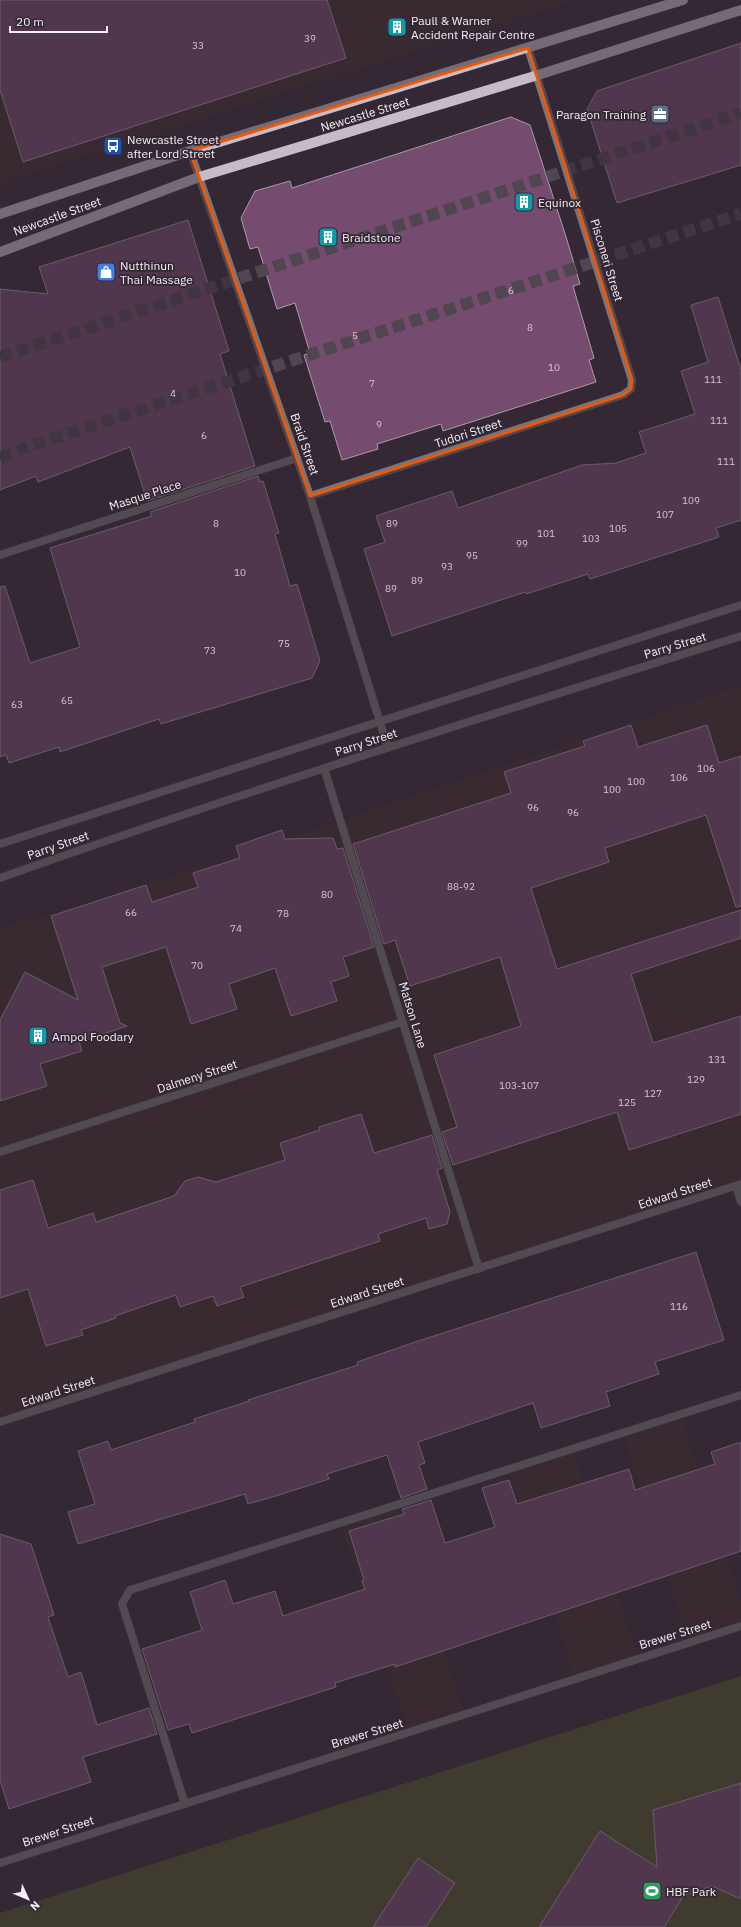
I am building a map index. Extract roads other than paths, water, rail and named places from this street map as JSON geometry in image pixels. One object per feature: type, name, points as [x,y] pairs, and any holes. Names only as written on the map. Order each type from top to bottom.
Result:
[{"type":"main road","name":"Newcastle Street","points":[[0,214],[190,151],[682,0]]},
{"type":"main road","name":"Newcastle Street","points":[[0,252],[200,177],[538,76],[741,10]]},
{"type":"street","name":"Pisconeri Street","points":[[528,48],[632,380],[630,389]]},
{"type":"street","name":"Braid Street","points":[[190,151],[310,496],[388,748]]},
{"type":"street","name":"Tudori Street","points":[[310,496],[623,396],[630,389]]},
{"type":"street","name":"Masque Place","points":[[0,555],[297,458]]},
{"type":"street","name":"Parry Street","points":[[0,844],[741,605]]},
{"type":"street","name":"Parry Street","points":[[0,878],[324,768],[741,636]]},
{"type":"street","name":"Matson Lane","points":[[324,768],[479,1269]]},
{"type":"street","name":"Dalmeny Street","points":[[0,1152],[402,1022]]},
{"type":"street","name":"Edward Street","points":[[0,1422],[738,1185]]},
{"type":"street","points":[[738,1185],[741,1202]]},
{"type":"street","points":[[185,1804],[122,1604],[130,1590],[741,1395]]},
{"type":"street","name":"Brewer Street","points":[[0,1862],[741,1626]]},
{"type":"tunnel","points":[[0,357],[741,113]]},
{"type":"tunnel","points":[[0,458],[27,447],[741,214]]},
{"type":"place","name":"Paull & Warner Accident Repair Centre","points":[[397,27]]},
{"type":"place","name":"Paragon Training","points":[[660,114]]},
{"type":"place","name":"Newcastle Street after Lord Street","points":[[113,146]]},
{"type":"place","name":"Equinox","points":[[524,202]]},
{"type":"place","name":"Braidstone","points":[[328,237]]},
{"type":"place","name":"Nutthinun Thai Massage","points":[[106,272]]},
{"type":"place","name":"Ampol Foodary","points":[[38,1036]]},
{"type":"place","name":"HBF Park","points":[[652,1891]]}]
